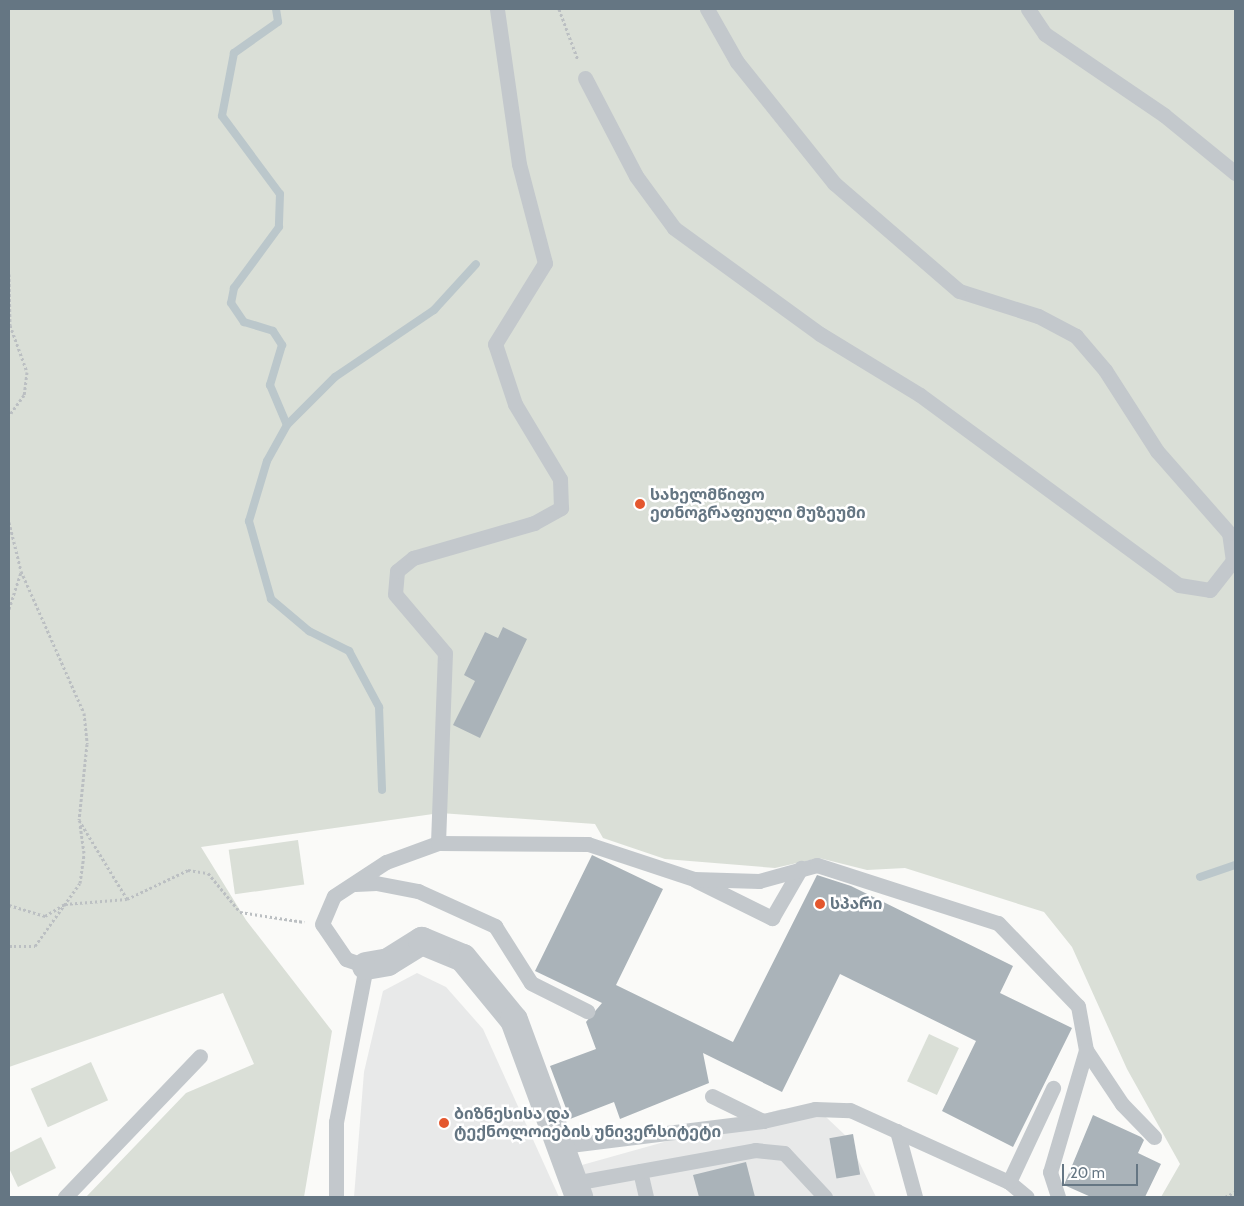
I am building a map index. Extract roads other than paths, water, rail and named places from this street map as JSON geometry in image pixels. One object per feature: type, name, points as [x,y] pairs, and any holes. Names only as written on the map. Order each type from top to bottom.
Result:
[{"type":"street","points":[[366,966],[388,962],[422,941],[463,958],[514,1020],[577,1190]]},
{"type":"lane","points":[[438,843],[445,653],[395,594],[397,571],[413,558],[534,522],[561,508],[560,479],[515,404],[495,344],[545,263],[519,164],[497,9]]},
{"type":"lane","points":[[585,78],[636,176],[674,228],[820,334],[920,395],[1179,585],[1210,590],[1233,561],[1229,533],[1157,451],[1105,370],[1076,336],[1038,316],[960,291],[834,183],[737,62],[707,9]]},
{"type":"lane","points":[[1028,9],[1045,34],[1164,115],[1235,173]]},
{"type":"lane","points":[[336,1197],[336,1122],[366,966],[346,959],[322,924],[334,896],[386,862],[438,843],[588,844],[694,879],[772,918],[800,868]]},
{"type":"lane","points":[[694,879],[759,881],[800,868],[843,870],[998,923],[1078,1006],[1086,1050],[1122,1104],[1154,1136]]},
{"type":"lane","points":[[353,884],[376,883],[418,891],[495,926],[531,983],[586,1011]]},
{"type":"lane","points":[[1058,1197],[1051,1186],[1050,1172],[1086,1050]]},
{"type":"lane","points":[[66,1197],[200,1056]]},
{"type":"lane","points":[[1009,1182],[1053,1088]]},
{"type":"lane","points":[[712,1096],[762,1121]]},
{"type":"lane","points":[[562,1146],[762,1121],[815,1109],[850,1110],[1009,1182],[1027,1197]]},
{"type":"lane","points":[[897,1132],[915,1197]]},
{"type":"lane","points":[[577,1190],[640,1171],[756,1150],[784,1153],[826,1197]]},
{"type":"lane","points":[[640,1171],[646,1197]]},
{"type":"waterway","points":[[276,9],[278,22],[234,53],[222,116],[280,194],[279,227],[234,288],[231,303],[244,322],[273,331],[282,345],[270,385],[287,425],[267,461],[249,521],[271,599],[309,631],[349,651],[379,707],[382,790]]},
{"type":"waterway","points":[[287,425],[335,377],[434,310],[476,264]]},
{"type":"waterway","points":[[1200,877],[1235,865]]},
{"type":"place","name":"სახელმწიფო ეთნოგრაფიული მუზეუმი","points":[[640,504]]},
{"type":"place","name":"სპარი","points":[[820,904]]},
{"type":"place","name":"ბიზნესისა და ტექნოლოიების უნივერსიტეტი","points":[[444,1123]]}]
